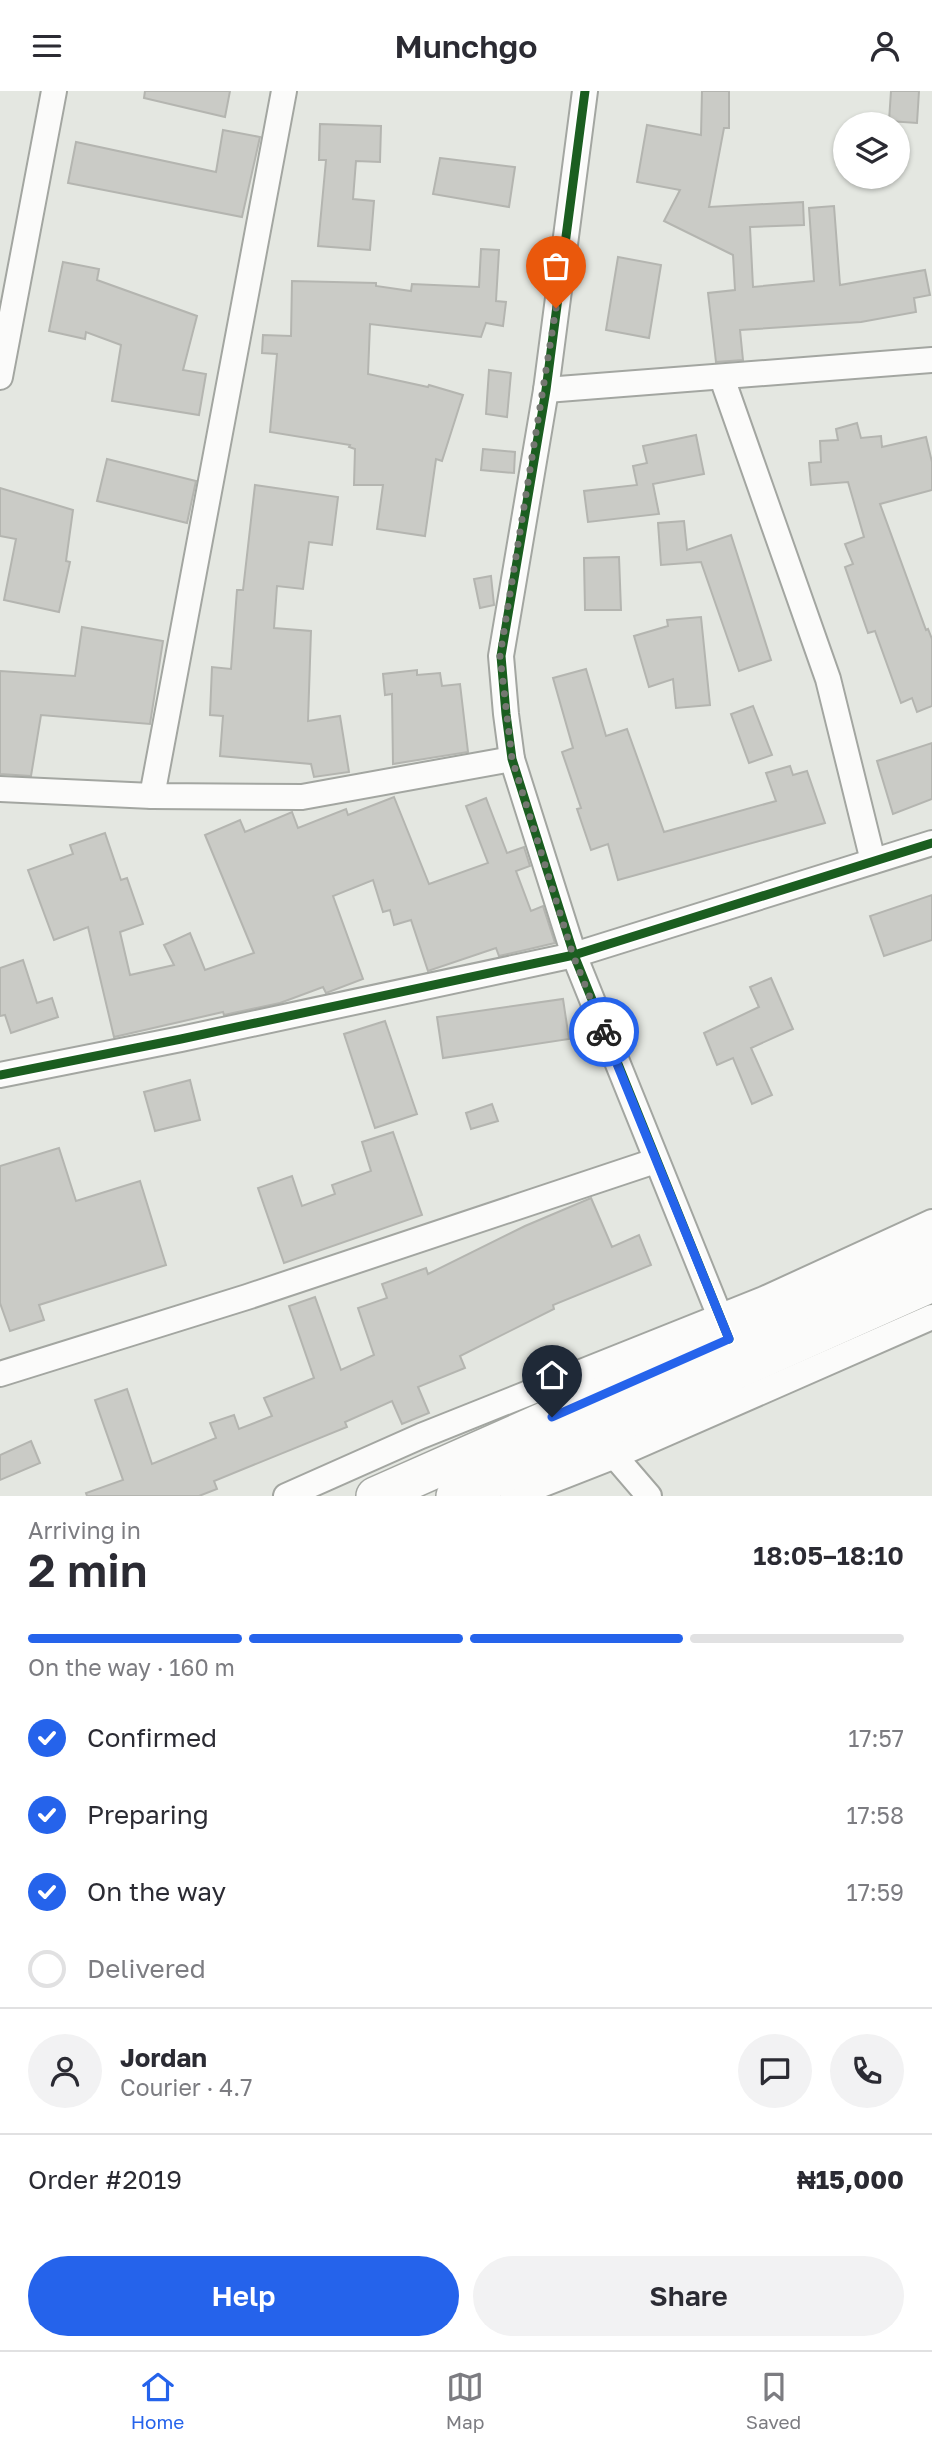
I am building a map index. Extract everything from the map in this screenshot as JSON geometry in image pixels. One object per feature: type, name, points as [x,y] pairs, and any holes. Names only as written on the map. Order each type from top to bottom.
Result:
[{"type":"highway","points":[[375,1496],[724,1328],[932,1249]]},
{"type":"highway","points":[[455,1496],[518,1489],[932,1283]]},
{"type":"street","points":[[0,377],[54,91]]},
{"type":"street","points":[[152,796],[284,91]]},
{"type":"street","points":[[585,91],[546,390],[500,656],[512,759],[573,955],[724,1328]]},
{"type":"street","points":[[546,390],[932,360]]},
{"type":"street","points":[[722,378],[828,679],[873,861]]},
{"type":"street","points":[[0,789],[152,796],[302,797],[512,759]]},
{"type":"street","points":[[0,1075],[573,955],[932,843]]},
{"type":"street","points":[[0,1374],[247,1297],[655,1161]]},
{"type":"street","points":[[286,1496],[421,1436],[724,1328],[932,1222]]},
{"type":"street","points":[[649,1496],[605,1444],[932,1317]]},
{"type":"building","points":[[145,91],[230,91],[225,117],[144,98]]},
{"type":"building","points":[[702,91],[729,91],[729,128],[724,128],[709,207],[803,202],[804,225],[750,227],[753,287],[814,281],[809,208],[834,206],[840,285],[925,270],[930,295],[914,298],[916,312],[861,322],[740,330],[743,360],[716,362],[708,293],[735,290],[733,255],[664,221],[680,190],[637,182],[647,125],[701,135]]},
{"type":"building","points":[[891,91],[919,91],[917,123],[910,122],[910,112],[890,112]]},
{"type":"building","points":[[320,124],[381,126],[380,162],[356,161],[353,199],[374,201],[370,250],[318,246],[326,160],[319,160]]},
{"type":"building","points":[[223,130],[260,137],[242,217],[68,183],[76,142],[216,172]]},
{"type":"building","points":[[440,158],[515,167],[509,207],[433,194]]},
{"type":"building","points":[[481,249],[499,250],[496,301],[506,302],[503,326],[486,323],[481,337],[370,324],[368,374],[428,387],[429,385],[463,395],[442,461],[436,459],[425,536],[377,529],[383,485],[354,485],[355,449],[349,447],[350,445],[270,432],[277,354],[262,353],[263,335],[291,336],[292,281],[376,283],[376,286],[411,291],[412,284],[479,287]]},
{"type":"building","points":[[618,257],[661,265],[649,338],[606,330]]},
{"type":"building","points":[[63,262],[99,269],[97,280],[197,316],[183,370],[206,374],[199,415],[112,401],[121,345],[86,332],[85,339],[49,331]]},
{"type":"building","points":[[489,370],[511,373],[507,417],[486,414]]},
{"type":"building","points":[[857,423],[861,438],[881,436],[882,447],[926,437],[932,462],[932,490],[880,504],[926,630],[928,629],[932,639],[932,706],[917,712],[912,698],[901,703],[875,631],[868,633],[845,567],[853,564],[845,544],[864,537],[848,482],[811,485],[809,463],[821,462],[820,441],[838,440],[836,429]]},
{"type":"building","points":[[696,435],[704,474],[653,484],[659,514],[588,522],[584,491],[637,485],[633,466],[647,463],[643,446]]},
{"type":"building","points":[[483,449],[515,452],[514,473],[481,470]]},
{"type":"building","points":[[107,459],[196,481],[187,523],[97,501]]},
{"type":"building","points":[[255,485],[338,497],[332,545],[309,542],[303,589],[277,586],[274,628],[311,631],[308,721],[340,716],[349,772],[314,777],[311,764],[220,756],[223,716],[210,715],[212,667],[231,669],[237,590],[243,590]]},
{"type":"building","points":[[0,488],[73,510],[66,561],[70,562],[59,612],[4,600],[16,539],[0,536]]},
{"type":"building","points":[[684,521],[687,550],[731,535],[771,660],[739,671],[701,562],[661,565],[658,523]]},
{"type":"building","points":[[619,557],[621,610],[585,610],[584,558]]},
{"type":"building","points":[[491,576],[494,605],[480,608],[474,579]]},
{"type":"building","points":[[701,617],[710,705],[676,708],[673,679],[649,687],[634,636],[668,626],[667,620]]},
{"type":"building","points":[[82,627],[163,641],[150,724],[41,715],[31,776],[0,774],[0,671],[75,676]]},
{"type":"building","points":[[586,669],[606,736],[627,729],[664,832],[776,801],[766,773],[790,766],[793,775],[807,771],[825,823],[618,880],[608,844],[591,850],[577,809],[581,808],[562,752],[573,748],[553,678]]},
{"type":"building","points":[[417,670],[417,675],[440,673],[442,686],[460,684],[468,752],[393,764],[392,694],[385,695],[383,674]]},
{"type":"building","points":[[753,706],[772,755],[749,763],[731,714]]},
{"type":"building","points":[[932,743],[932,799],[893,814],[877,761]]},
{"type":"building","points":[[394,797],[429,884],[488,863],[466,806],[486,798],[507,853],[524,847],[530,866],[516,871],[531,911],[543,906],[555,943],[499,956],[496,948],[428,971],[411,920],[394,925],[390,910],[383,912],[373,880],[333,896],[363,979],[326,993],[323,987],[280,1003],[224,1015],[223,1012],[114,1037],[88,927],[54,940],[28,870],[73,854],[70,845],[105,833],[121,880],[127,878],[143,924],[120,932],[130,975],[174,965],[164,945],[190,933],[205,970],[254,953],[205,835],[240,820],[245,832],[292,812],[298,828],[346,809],[348,815]]},
{"type":"building","points":[[932,895],[932,940],[884,956],[870,916]]},
{"type":"building","points":[[23,960],[37,1003],[52,998],[58,1017],[11,1033],[5,1015],[0,1016],[0,968]]},
{"type":"building","points":[[771,978],[793,1029],[751,1048],[772,1095],[752,1104],[733,1058],[717,1065],[704,1033],[759,1007],[750,987]]},
{"type":"building","points":[[563,999],[569,1039],[443,1058],[437,1017]]},
{"type":"building","points":[[385,1021],[417,1114],[375,1128],[344,1034]]},
{"type":"building","points":[[190,1080],[200,1120],[155,1131],[144,1092]]},
{"type":"building","points":[[492,1104],[498,1121],[471,1129],[466,1113]]},
{"type":"building","points":[[393,1132],[422,1215],[284,1263],[258,1188],[292,1176],[302,1206],[335,1194],[332,1185],[371,1171],[362,1142]]},
{"type":"building","points":[[59,1148],[76,1201],[140,1181],[166,1265],[39,1305],[44,1320],[10,1331],[0,1303],[0,1166]]},
{"type":"building","points":[[591,1198],[612,1247],[639,1235],[651,1265],[553,1305],[554,1309],[460,1356],[465,1368],[418,1387],[429,1413],[402,1424],[392,1401],[345,1422],[347,1427],[214,1481],[217,1489],[199,1496],[87,1496],[86,1493],[123,1480],[95,1400],[127,1389],[152,1464],[216,1438],[210,1423],[234,1415],[239,1429],[272,1416],[264,1398],[314,1378],[289,1306],[315,1297],[341,1370],[374,1355],[358,1308],[387,1298],[382,1284],[426,1268],[428,1274],[525,1226]]},
{"type":"building","points":[[31,1441],[40,1463],[0,1480],[0,1455]]},
{"type":"cycle path","points":[[585,91],[546,390],[501,656],[506,714],[512,759],[574,955],[729,1339]]},
{"type":"cycle path","points":[[0,1075],[574,955],[932,843]]},
{"type":"way so far","points":[[556,308],[546,390],[500,656],[512,759],[573,955],[604,1032]]},
{"type":"route","points":[[552,1417],[729,1339],[604,1032]]}]
